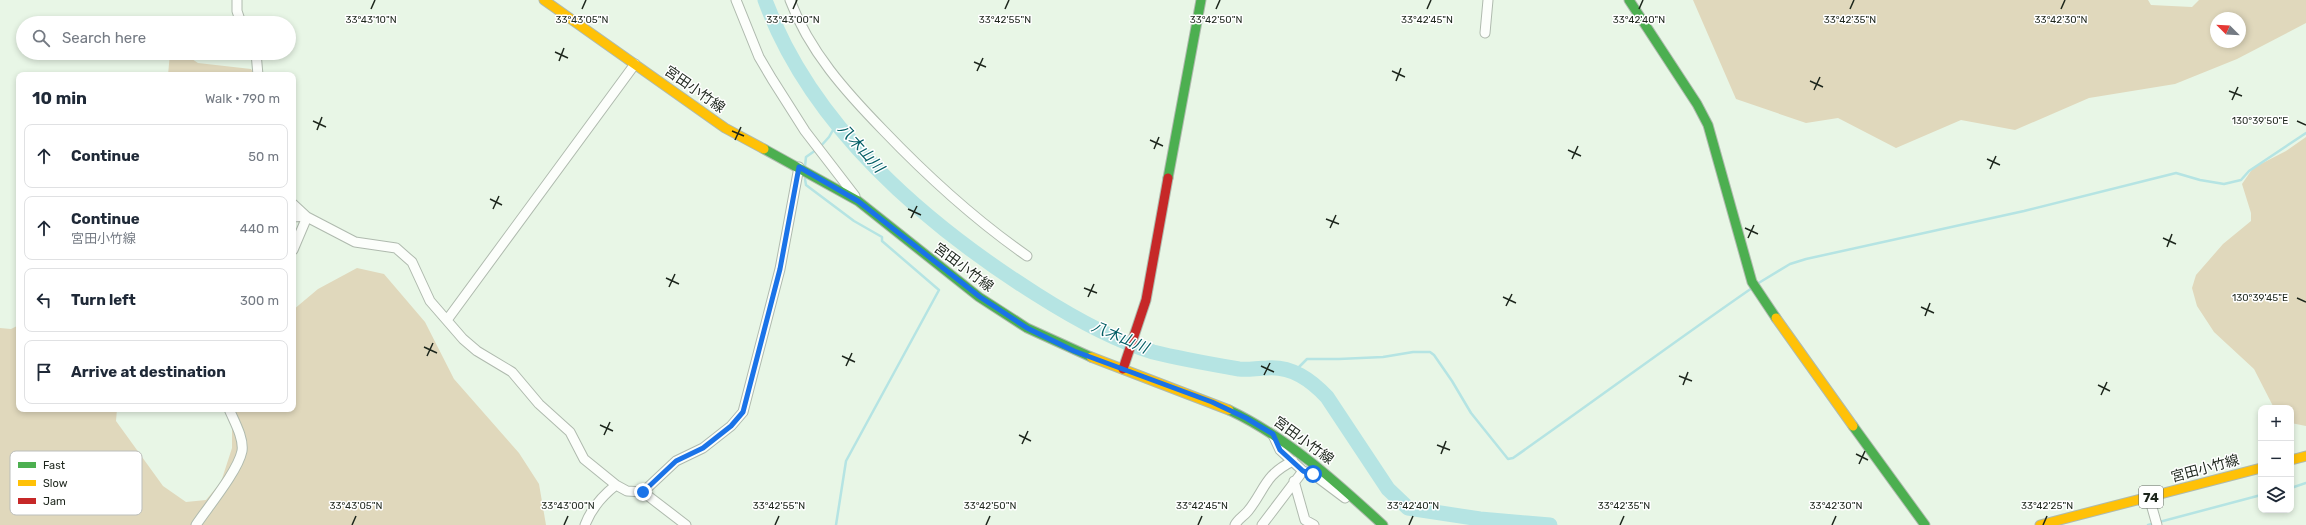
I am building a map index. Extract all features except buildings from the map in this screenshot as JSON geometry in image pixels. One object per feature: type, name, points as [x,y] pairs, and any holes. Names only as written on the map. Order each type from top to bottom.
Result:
[{"type":"main road","name":"宮田小竹線","points":[[544,0],[725,128],[799,167],[858,201],[980,297],[1027,328],[1074,351],[1212,402],[1273,434],[1306,456],[1383,525]]},
{"type":"main road","points":[[1123,369],[1146,300],[1201,0]]},
{"type":"main road","points":[[1629,0],[1697,104],[1708,125],[1752,282],[1762,300],[1925,525]]},
{"type":"main road","points":[[2294,459],[2306,456]]},
{"type":"main road","name":"宮田小竹線","points":[[2040,525],[2258,469]]},
{"type":"street","points":[[237,0],[239,16]]},
{"type":"street","points":[[736,0],[759,57],[772,79],[805,131],[858,201]]},
{"type":"street","points":[[790,0],[805,31],[828,69],[865,112],[944,191],[993,232],[1027,256]]},
{"type":"street","points":[[1485,33],[1488,0]]},
{"type":"street","points":[[257,60],[258,72]]},
{"type":"street","points":[[447,320],[635,64]]},
{"type":"street","points":[[643,492],[676,461],[703,448],[731,426],[743,412],[780,269],[799,167]]},
{"type":"street","points":[[296,207],[306,216],[355,242],[396,248],[412,262],[430,301],[463,339],[477,351],[512,372],[539,404],[570,432],[584,460],[616,485],[627,491],[643,492],[686,525]]},
{"type":"street","points":[[296,217],[306,216]]},
{"type":"street","points":[[296,242],[306,216]]},
{"type":"street","points":[[196,525],[223,488],[242,451],[242,442],[230,412]]},
{"type":"street","points":[[1273,434],[1280,450],[1303,471],[1313,474],[1344,497],[1358,503]]},
{"type":"street","points":[[1235,525],[1248,512],[1260,489],[1279,468],[1293,461]]},
{"type":"street","points":[[1262,525],[1303,471]]},
{"type":"street","points":[[1294,481],[1305,520],[1314,525]]},
{"type":"street","points":[[585,525],[589,516],[604,495],[616,485]]},
{"type":"street","points":[[2149,497],[2156,525]]},
{"type":"shaded area","points":[[1693,0],[2148,0],[2151,5],[2192,7],[2199,0],[2306,0],[2306,23],[2237,59],[2175,84],[2089,98],[2015,130],[1961,120],[1896,148],[1838,118],[1806,123],[1736,99]]},
{"type":"shaded area","points":[[169,60],[194,60],[198,63],[251,69],[253,72],[168,72]]},
{"type":"shaded area","points":[[2306,137],[2306,426],[2294,424],[2294,405],[2272,405],[2254,369],[2214,332],[2197,306],[2192,288],[2196,275],[2223,244],[2251,221],[2251,213],[2242,184],[2253,168],[2286,151]]},
{"type":"shaded area","points":[[357,268],[384,274],[425,322],[454,379],[519,453],[539,484],[546,525],[0,525],[0,328],[11,329],[16,326],[16,412],[117,412],[116,421],[138,451],[10,451],[10,515],[142,515],[142,457],[163,486],[186,502],[206,500],[221,482],[232,448],[232,412],[296,412],[296,307],[318,289]]},
{"type":"waterway","name":"八木山川","points":[[765,0],[785,46],[811,89],[842,130],[876,168],[914,203],[953,236],[994,266],[1036,294],[1078,319],[1138,347],[1174,357],[1228,367],[1243,369],[1276,368],[1285,369],[1300,375],[1327,397],[1388,489],[1408,508],[1480,519],[1550,525]]},
{"type":"waterway","points":[[820,147],[829,137],[837,123]]},
{"type":"waterway","points":[[1757,284],[1790,264],[1806,259],[2024,211],[2176,173],[2200,180],[2224,184],[2241,180],[2249,171],[2306,133]]},
{"type":"waterway","points":[[805,166],[806,157],[816,150]]},
{"type":"waterway","points":[[805,179],[806,185],[854,221],[882,237],[882,241],[939,290],[846,461],[836,525]]},
{"type":"waterway","points":[[1294,372],[1307,359],[1383,357],[1413,352],[1430,352],[1434,355],[1452,381],[1471,413],[1508,459],[1513,458],[1752,288]]},
{"type":"waterway","points":[[2294,487],[2306,483]]},
{"type":"waterway","points":[[2148,525],[2258,496]]},
{"type":"waterway","name":"八木山川","points":[[1489,519],[1490,525]]},
{"type":"traffic: fast","points":[[1168,178],[1201,0]]},
{"type":"traffic: fast","points":[[1629,0],[1697,104],[1708,125],[1752,282],[1776,318]]},
{"type":"traffic: fast","points":[[764,149],[858,201],[979,297],[1027,328],[1091,357]]},
{"type":"traffic: fast","points":[[1229,410],[1251,421],[1291,447],[1347,492],[1383,525]]},
{"type":"traffic: fast","points":[[1853,426],[1925,525]]},
{"type":"traffic: slow","points":[[544,0],[725,128],[764,149]]},
{"type":"traffic: slow","points":[[1776,318],[1853,426]]},
{"type":"traffic: slow","points":[[1091,357],[1229,410]]},
{"type":"traffic: slow","points":[[2294,459],[2306,456]]},
{"type":"traffic: slow","points":[[2040,525],[2258,469]]},
{"type":"traffic: jam","points":[[1123,369],[1146,300],[1168,178]]},
{"type":"route","points":[[643,492],[676,461],[703,448],[731,426],[743,412],[780,269],[799,167],[858,201],[912,246],[980,297],[1027,328],[1074,351],[1212,402],[1246,418],[1273,434],[1275,442],[1280,450],[1303,471],[1313,474]]}]
